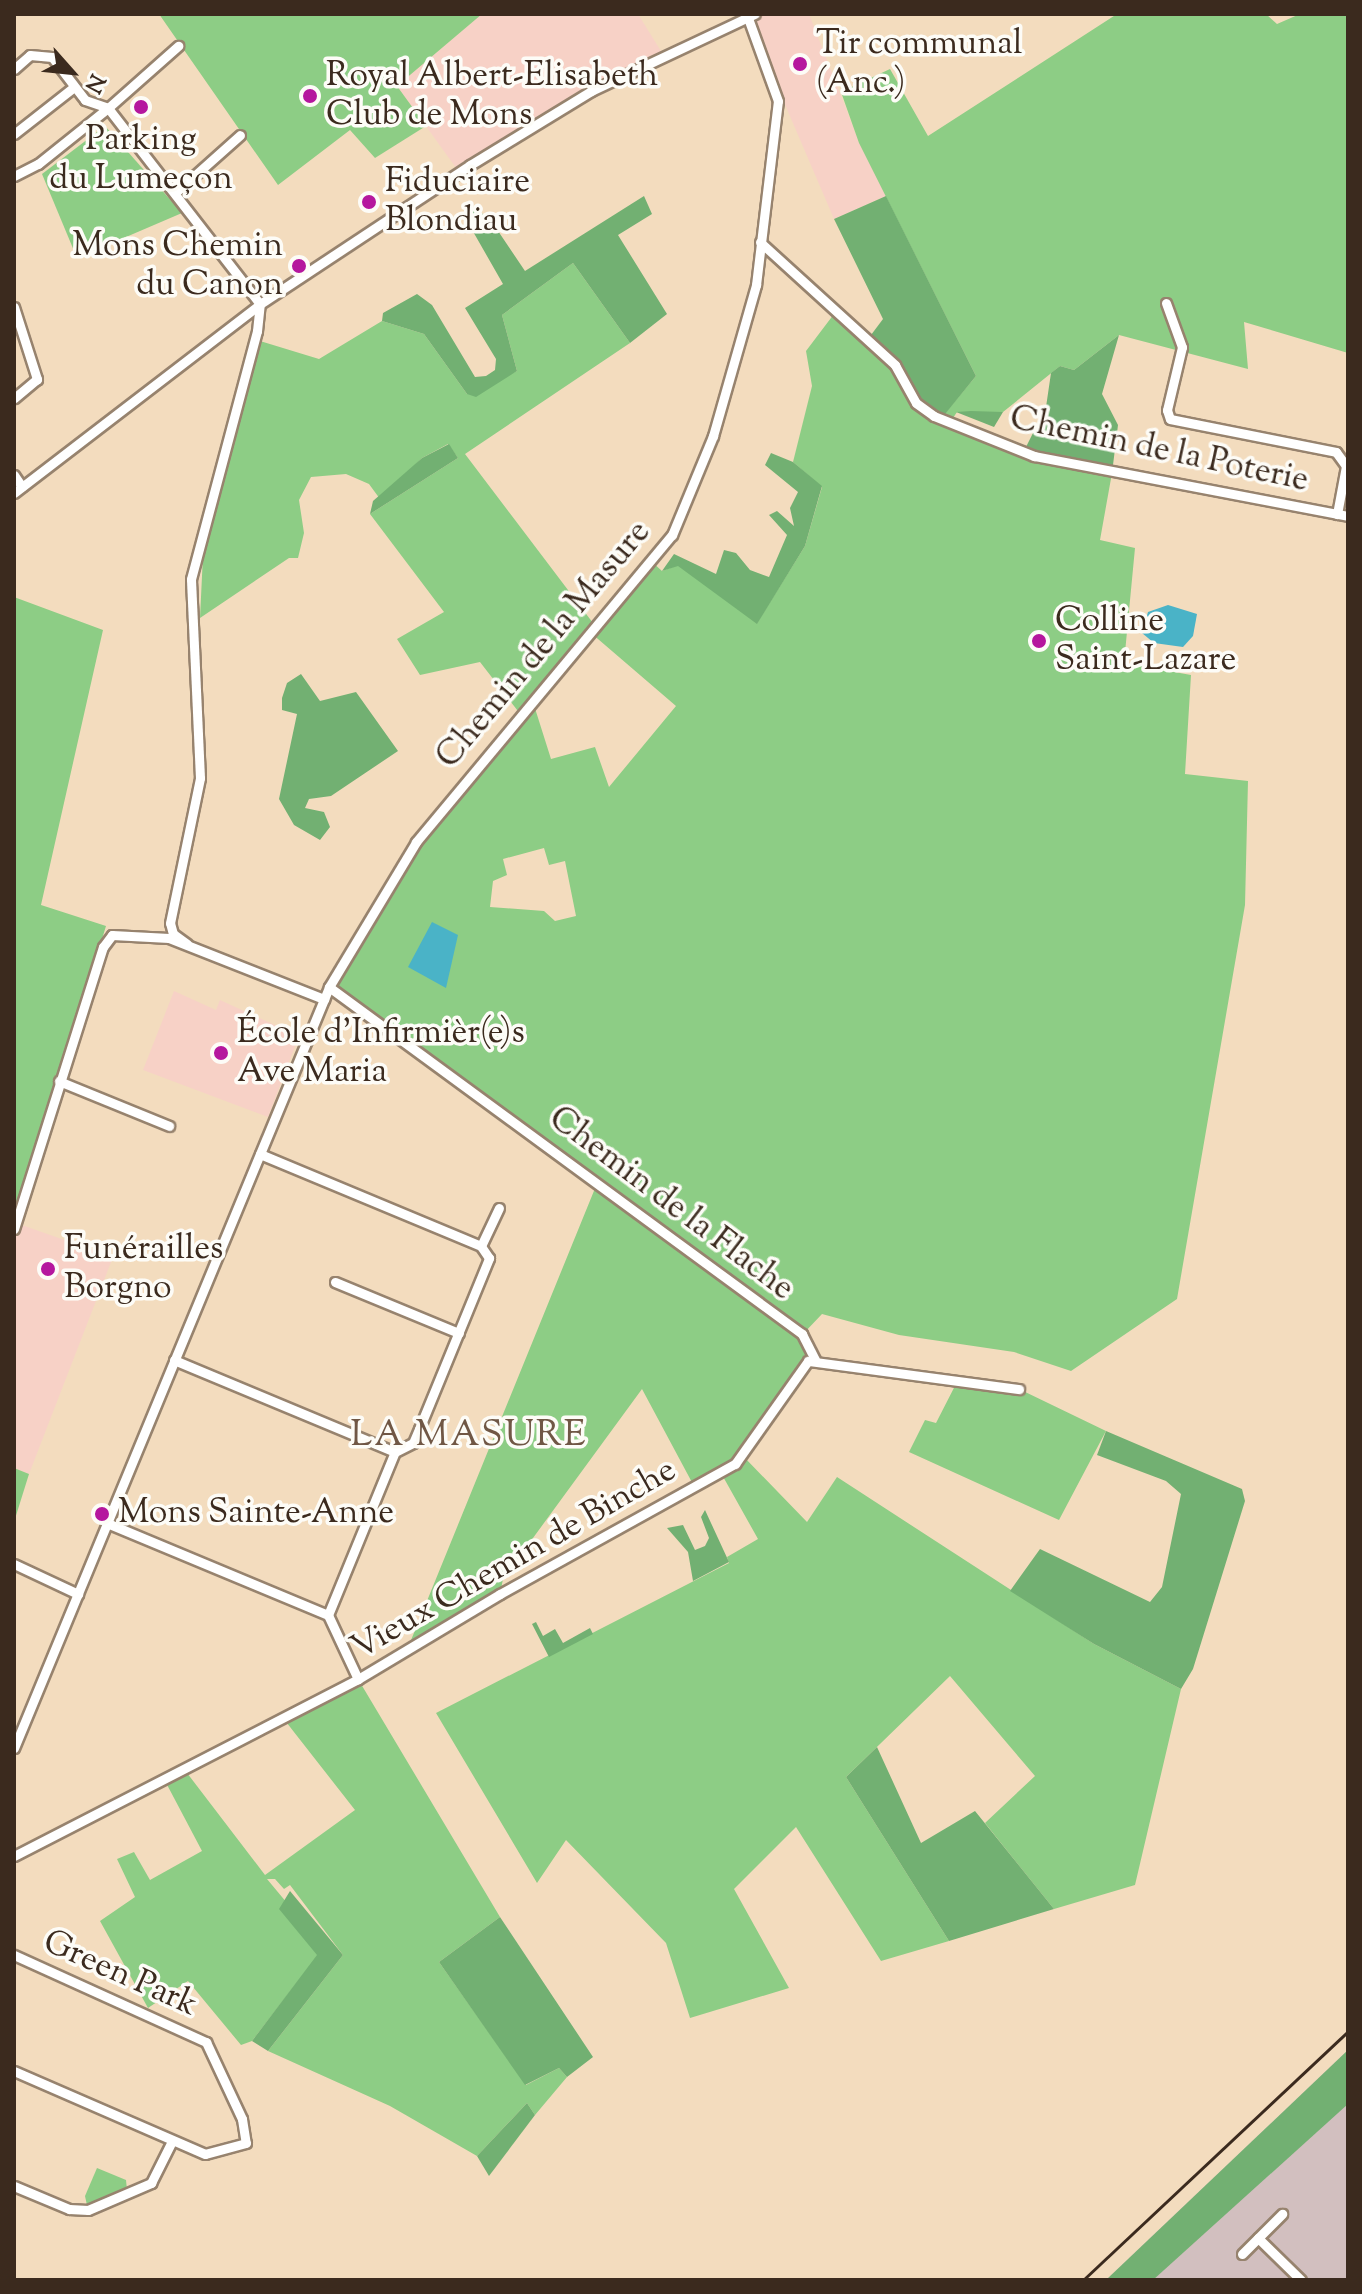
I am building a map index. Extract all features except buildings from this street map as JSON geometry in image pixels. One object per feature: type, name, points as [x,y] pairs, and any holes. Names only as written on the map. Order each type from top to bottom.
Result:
[{"type":"street","name":"Chemin de la Masure","points":[[14,1748],[329,987],[416,842],[667,544],[731,380],[752,305],[778,101],[751,16]]},
{"type":"street","points":[[14,475],[18,490],[260,304],[586,94],[751,16]]},
{"type":"street","points":[[14,176],[38,164],[178,46]]},
{"type":"street","points":[[14,69],[40,53],[52,57],[74,87],[94,107],[108,108],[260,304],[257,331],[191,579],[200,778],[170,923],[173,934],[187,944]]},
{"type":"street","points":[[14,134],[74,87]]},
{"type":"street","points":[[175,193],[240,135]]},
{"type":"street","name":"Chemin de la Poterie","points":[[760,242],[895,365],[916,403],[934,416],[1034,456],[1343,515],[1346,466],[1336,452],[1170,419],[1167,410],[1182,347],[1166,303]]},
{"type":"street","points":[[14,307],[16,324],[37,379],[14,398]]},
{"type":"street","points":[[14,1229],[105,941],[117,932],[169,938],[324,999]]},
{"type":"street","name":"Chemin de la Flache","points":[[329,987],[802,1334],[815,1359]]},
{"type":"street","points":[[59,1081],[169,1126]]},
{"type":"street","points":[[260,1154],[481,1246],[489,1258],[413,1443],[395,1452],[328,1615]]},
{"type":"street","points":[[481,1246],[499,1208]]},
{"type":"street","points":[[335,1282],[459,1333]]},
{"type":"street","points":[[815,1359],[1019,1389]]},
{"type":"street","name":"Vieux Chemin de Binche","points":[[14,1856],[358,1679],[735,1464],[795,1376],[815,1359]]},
{"type":"street","points":[[174,1360],[395,1452]]},
{"type":"street","points":[[107,1523],[328,1615],[358,1679]]},
{"type":"street","points":[[14,1564],[78,1594]]},
{"type":"street","name":"Green Park","points":[[14,1955],[206,2042],[246,2130],[246,2143],[214,2155],[172,2141],[14,2071]]},
{"type":"street","points":[[14,2186],[69,2209],[88,2210],[151,2183],[172,2141]]},
{"type":"street","points":[[1242,2254],[1282,2214]]},
{"type":"street","points":[[1258,2238],[1301,2280]]},
{"type":"shaded area","points":[[482,14],[638,14],[664,56],[626,72],[459,172],[397,86]]},
{"type":"shaded area","points":[[755,14],[809,14],[859,142],[886,196],[834,219],[748,18]]},
{"type":"shaded area","name":"École d'Infirmièr(e)s Ave Maria","points":[[174,991],[216,1010],[220,1000],[299,1036],[268,1117],[143,1070]]},
{"type":"shaded area","points":[[16,1223],[113,1257],[29,1474],[14,1468]]},
{"type":"shaded area","points":[[1348,2050],[1348,2280],[1106,2280]]},
{"type":"green space","name":"Royal Albert-Elisabeth Club de Mons","points":[[159,14],[482,14],[397,86],[426,126],[375,158],[350,130],[278,185]]},
{"type":"green space","points":[[1117,14],[1266,14],[1277,24],[1300,14],[1348,16],[1348,353],[1244,322],[1248,369],[1119,335],[1074,370],[1060,366],[1003,412],[957,412],[951,421],[984,438],[1112,473],[1100,540],[1135,548],[1124,663],[1191,675],[1185,774],[1248,781],[1245,905],[1177,1299],[1071,1371],[1014,1352],[899,1335],[822,1314],[803,1334],[815,1359],[744,1457],[807,1522],[837,1477],[1094,1644],[1181,1689],[1135,1885],[1054,1909],[985,1823],[1035,1776],[950,1676],[846,1777],[949,1941],[881,1961],[796,1827],[734,1889],[789,1988],[690,2018],[666,1943],[566,1840],[537,1883],[436,1713],[729,1563],[727,1557],[758,1539],[721,1473],[695,1488],[642,1389],[503,1579],[500,1594],[407,1650],[598,1181],[329,987],[416,842],[521,715],[480,662],[420,675],[397,639],[444,612],[370,514],[458,458],[448,444],[422,458],[380,499],[369,484],[346,474],[311,477],[299,500],[304,533],[298,558],[289,558],[200,618],[203,555],[260,341],[319,359],[382,321],[424,334],[467,394],[517,371],[502,315],[573,263],[630,343],[465,454],[596,627],[652,562],[662,571],[678,565],[757,623],[805,546],[822,487],[793,462],[812,386],[806,351],[837,310],[941,418],[976,376],[859,143],[841,92],[890,69],[928,136]],"holes":[[[591,633],[676,706],[609,787],[595,747],[551,759],[533,702]],[[544,848],[549,865],[565,861],[576,916],[555,921],[544,911],[490,907],[493,881],[507,875],[503,859]]]},
{"type":"green space","points":[[105,126],[182,213],[77,258],[42,174]]},
{"type":"green space","points":[[644,196],[652,214],[618,235],[667,314],[630,343],[573,263],[502,315],[517,371],[476,397],[467,394],[424,334],[382,321],[383,313],[417,294],[432,305],[475,377],[486,376],[495,370],[496,359],[465,308],[503,284],[463,214],[473,207],[490,219],[525,271]]},
{"type":"green space","points":[[886,196],[976,376],[941,419],[927,412],[868,339],[883,319],[834,219]]},
{"type":"green space","points":[[1119,335],[1102,394],[1118,425],[1112,473],[1023,453],[1046,407],[1051,373],[1060,366],[1074,370]]},
{"type":"green space","points":[[971,411],[1003,412],[994,427],[956,412]]},
{"type":"green space","points":[[449,444],[458,458],[370,514],[373,501],[422,458]]},
{"type":"green space","points":[[771,453],[793,462],[822,486],[805,546],[757,624],[678,566],[662,571],[674,554],[716,574],[724,550],[736,553],[750,570],[769,577],[787,535],[769,515],[777,511],[794,526],[790,508],[798,492],[765,465]]},
{"type":"green space","points":[[14,597],[103,630],[41,905],[106,926],[14,1229]]},
{"type":"green space","points":[[301,674],[320,701],[356,692],[398,751],[331,796],[309,799],[305,808],[324,812],[330,827],[320,840],[294,825],[279,799],[297,714],[282,710],[282,698],[287,683]]},
{"type":"green space","points":[[958,1380],[1019,1389],[1106,1431],[1059,1520],[909,1452],[925,1420],[936,1423]]},
{"type":"green space","points":[[1106,1431],[1242,1489],[1245,1501],[1193,1669],[1181,1689],[1094,1644],[1010,1591],[1040,1549],[1150,1602],[1162,1587],[1181,1494],[1166,1481],[1097,1455]]},
{"type":"green space","points":[[14,1468],[29,1474],[14,1522]]},
{"type":"green space","points":[[705,1510],[729,1562],[693,1581],[688,1552],[667,1528],[683,1525],[695,1550],[705,1546],[709,1538],[701,1517]]},
{"type":"green space","points":[[536,1622],[543,1636],[555,1629],[563,1643],[590,1628],[593,1634],[549,1657],[532,1624]]},
{"type":"green space","points":[[358,1679],[500,1917],[439,1962],[526,2085],[559,2068],[567,2077],[535,2115],[527,2103],[477,2156],[390,2106],[268,2051],[343,1955],[290,1885],[284,1889],[275,1879],[267,1879],[287,1903],[280,1909],[318,1955],[252,2041],[241,2045],[188,1981],[148,2008],[100,1921],[135,1897],[117,1859],[134,1852],[150,1880],[202,1851],[164,1779],[184,1769],[265,1875],[355,1810],[283,1718]]},
{"type":"green space","points":[[877,1747],[921,1843],[975,1811],[1054,1909],[949,1941],[846,1777]]},
{"type":"green space","points":[[290,1891],[343,1955],[268,2051],[252,2041],[317,1955],[279,1909]]},
{"type":"green space","points":[[500,1917],[593,2057],[567,2077],[559,2068],[525,2085],[439,1962]]},
{"type":"green space","points":[[1348,2050],[1348,2104],[1153,2280],[1106,2280]]},
{"type":"green space","points":[[527,2103],[535,2115],[489,2176],[477,2156]]},
{"type":"green space","points":[[97,2168],[126,2180],[127,2190],[88,2210],[85,2196]]},
{"type":"water","points":[[1168,605],[1197,614],[1193,636],[1183,647],[1154,643],[1142,633],[1148,612]]},
{"type":"water","points":[[432,922],[458,935],[446,988],[408,967]]},
{"type":"railway","points":[[1083,2280],[1348,2031]]},
{"type":"place","name":"Tir communal (Anc.)","points":[[800,64]]},
{"type":"place","name":"Royal Albert-Elisabeth Club de Mons","points":[[310,96]]},
{"type":"place","name":"Parking du Lumeçon","points":[[141,107]]},
{"type":"place","name":"Fiduciaire Blondiau","points":[[369,202]]},
{"type":"place","name":"Mons Chemin du Canon","points":[[299,266]]},
{"type":"place","name":"Colline Saint-Lazare","points":[[1039,641]]},
{"type":"place","name":"École d'Infirmièr(e)s Ave Maria","points":[[221,1053]]},
{"type":"place","name":"Funérailles Borgno","points":[[48,1269]]},
{"type":"place","name":"Mons Sainte-Anne","points":[[102,1514]]},
{"type":"district","name":"LA MASURE","points":[[469,1437]]}]
